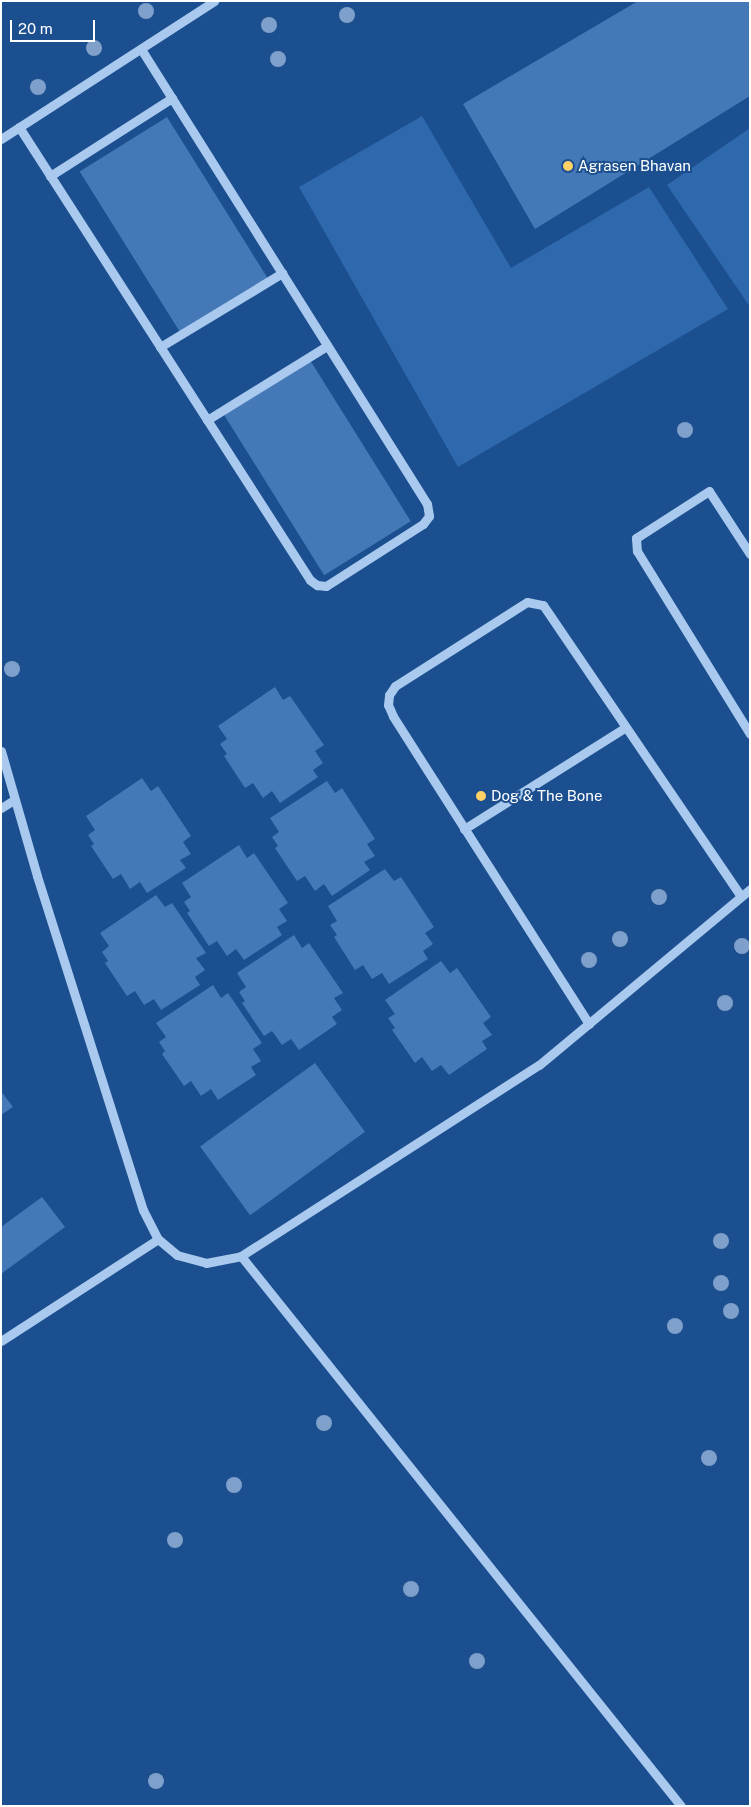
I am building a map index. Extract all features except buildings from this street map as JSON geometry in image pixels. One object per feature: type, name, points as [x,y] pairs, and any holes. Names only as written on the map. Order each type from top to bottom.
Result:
[{"type":"street","points":[[1,139],[214,1]]},
{"type":"street","points":[[19,127],[310,580],[317,585],[326,586],[423,524],[430,510],[141,48]]},
{"type":"street","points":[[50,176],[172,98]]},
{"type":"street","points":[[160,347],[282,273]]},
{"type":"street","points":[[207,420],[327,346]]},
{"type":"street","points":[[750,554],[714,494],[710,492],[636,538],[637,551],[750,734]]},
{"type":"street","points":[[589,1024],[393,716],[388,705],[389,695],[395,686],[527,602],[543,605],[741,896]]},
{"type":"street","points":[[464,829],[626,727]]},
{"type":"street","points":[[1,751],[14,800],[143,1210],[158,1239],[177,1255],[206,1264],[241,1256],[539,1065],[750,888]]},
{"type":"street","points":[[1,808],[14,800]]},
{"type":"street","points":[[1,1341],[158,1239]]},
{"type":"street","points":[[241,1256],[681,1806]]},
{"type":"shaded area","points":[[422,116],[511,268],[649,187],[728,309],[458,467],[299,187]]},
{"type":"shaded area","points":[[750,128],[750,307],[667,185]]},
{"type":"place","name":"Agrasen Bhavan","points":[[568,166]]},
{"type":"place","name":"Dog & The Bone","points":[[481,796]]}]
